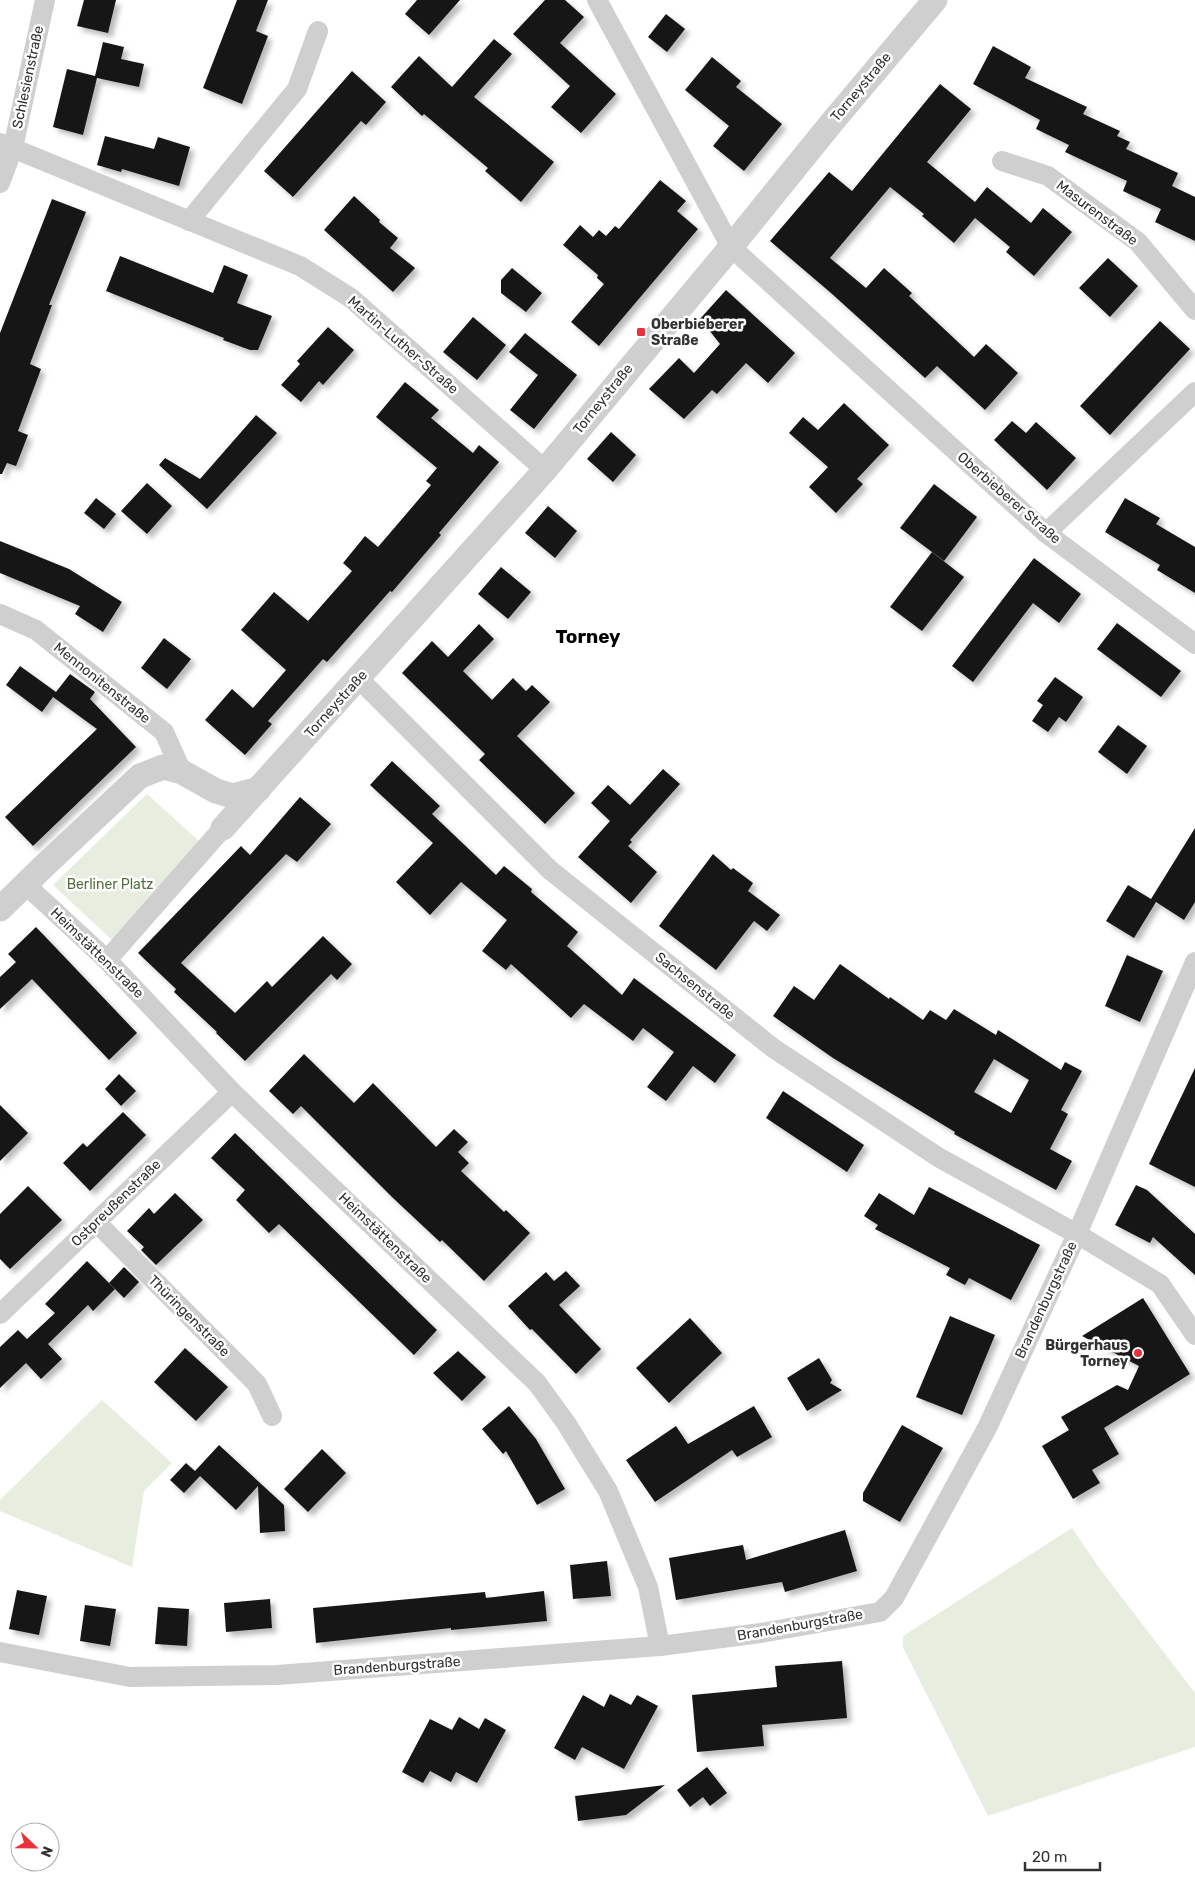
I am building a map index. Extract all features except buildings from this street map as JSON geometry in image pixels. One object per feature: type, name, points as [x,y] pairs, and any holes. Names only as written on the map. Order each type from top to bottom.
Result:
[{"type":"street","name":"Schlesienstraße","points":[[0,183],[6,146],[45,0]]},
{"type":"street","name":"Oberbieberer Straße","points":[[597,0],[731,247],[1046,533],[1195,644]]},
{"type":"street","name":"Torneystraße","points":[[107,960],[545,470],[731,247],[832,121],[935,0]]},
{"type":"street","points":[[189,221],[297,89],[318,31]]},
{"type":"street","name":"Martin-Luther-Straße","points":[[6,146],[300,266],[351,298],[545,470]]},
{"type":"street","name":"Masurenstraße","points":[[1002,161],[1048,176],[1138,242],[1195,310]]},
{"type":"street","points":[[1046,533],[1195,392]]},
{"type":"street","name":"Mennonitenstraße","points":[[0,614],[36,630],[164,732],[182,772]]},
{"type":"street","name":"Sachsenstraße","points":[[359,678],[550,870],[773,1048],[938,1157],[1077,1234],[1160,1284],[1195,1335]]},
{"type":"street","points":[[0,909],[140,776],[163,767],[182,772],[216,791],[232,796],[259,789]]},
{"type":"street","name":"Heimstättenstraße","points":[[26,885],[107,960],[232,1092],[537,1383],[566,1423],[608,1491],[648,1587],[660,1646]]},
{"type":"street","name":"Brandenburgstraße","points":[[0,1652],[130,1677],[277,1674],[660,1646],[761,1633],[880,1612],[894,1598],[987,1428],[1077,1234],[1193,970]]},
{"type":"street","name":"Ostpreußenstraße","points":[[0,1314],[232,1092]]},
{"type":"street","name":"Thüringenstraße","points":[[96,1222],[256,1384],[272,1416]]},
{"type":"green space","name":"Berliner Platz","points":[[147,794],[200,842],[112,940],[53,885]]},
{"type":"green space","points":[[102,1400],[172,1463],[144,1491],[132,1567],[0,1511],[0,1500]]},
{"type":"green space","points":[[1072,1528],[1100,1569],[1195,1693],[1195,1747],[988,1816],[903,1647],[903,1636]]},
{"type":"place","name":"Oberbieberer Straße","points":[[641,332]]},
{"type":"place","name":"Bürgerhaus Torney","points":[[1138,1353]]},
{"type":"district","name":"Torney","points":[[588,636]]}]
